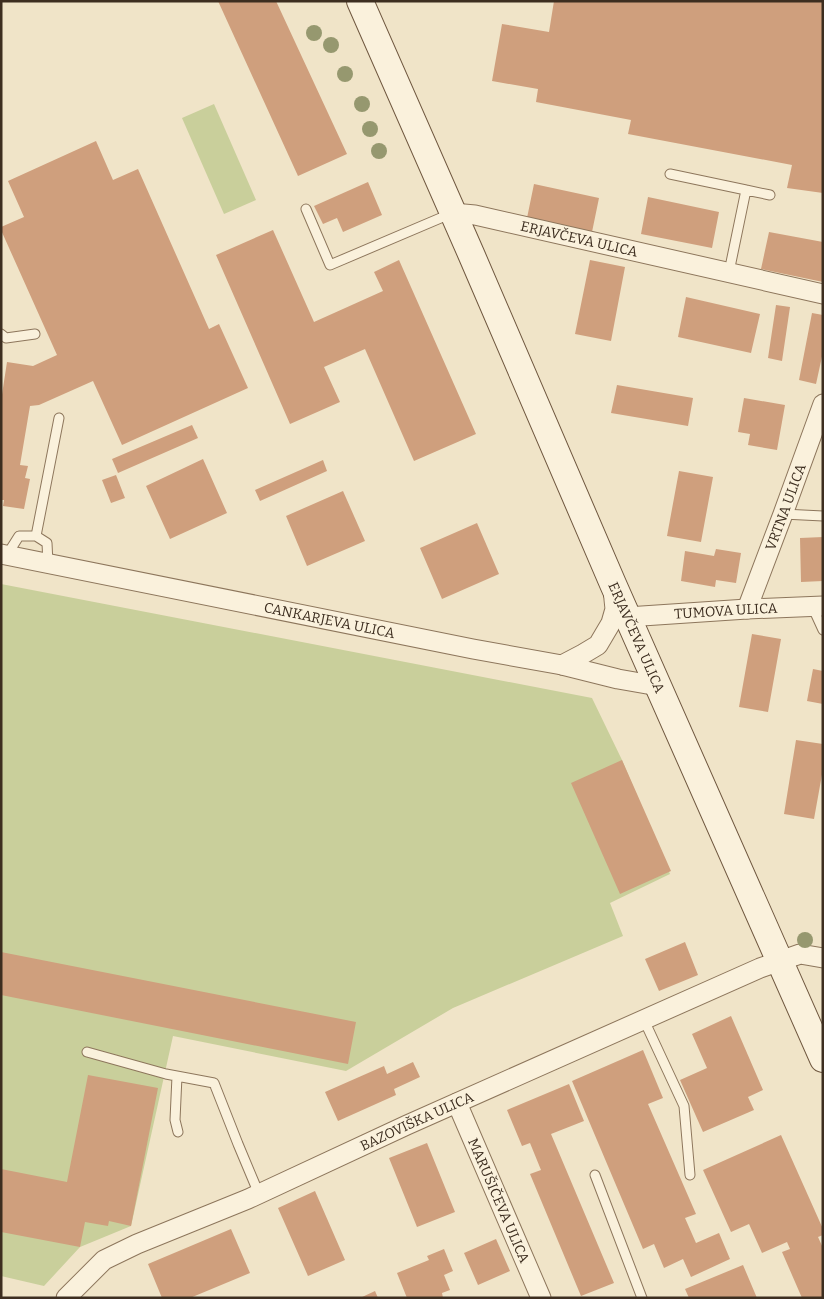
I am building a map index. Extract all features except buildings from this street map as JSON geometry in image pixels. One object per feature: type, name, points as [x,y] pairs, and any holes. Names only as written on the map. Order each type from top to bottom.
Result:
[{"type":"main road","name":"ERJAVČEVA ULICA","points":[[360,1],[613,584],[823,1060]]},
{"type":"street","name":"ERJAVČEVA ULICA","points":[[453,213],[475,215],[823,294]]},
{"type":"street","name":"VRTNA ULICA","points":[[747,609],[823,404]]},
{"type":"street","name":"CANKARJEVA ULICA","points":[[4,555],[473,649],[562,665],[612,678],[658,686]]},
{"type":"street","points":[[562,665],[598,645],[615,609],[613,584]]},
{"type":"street","name":"TUMOVA ULICA","points":[[628,617],[818,606]]},
{"type":"street","name":"BAZOVIŠKA ULICA","points":[[66,1298],[104,1260],[136,1244],[259,1194],[398,1129],[760,968],[800,954],[823,958]]},
{"type":"street","name":"MARUŠIČEVA ULICA","points":[[457,1103],[541,1298]]},
{"type":"lane","points":[[670,174],[770,195]]},
{"type":"lane","points":[[729,272],[746,190]]},
{"type":"lane","points":[[306,209],[330,265],[453,213]]},
{"type":"lane","points":[[1,334],[6,338],[35,334]]},
{"type":"lane","points":[[36,536],[59,418]]},
{"type":"lane","points":[[783,514],[823,516]]},
{"type":"lane","points":[[4,555],[19,536],[36,536],[47,543],[48,564]]},
{"type":"lane","points":[[818,606],[823,630]]},
{"type":"lane","points":[[644,1020],[684,1106],[690,1174]]},
{"type":"lane","points":[[87,1052],[177,1076],[214,1083],[259,1194]]},
{"type":"lane","points":[[177,1076],[175,1120],[178,1132]]},
{"type":"lane","points":[[595,1175],[642,1298]]},
{"type":"green space","points":[[214,104],[256,200],[224,214],[182,118]]},
{"type":"green space","points":[[1,584],[592,698],[622,760],[670,874],[610,903],[623,936],[453,1008],[346,1071],[173,1036],[131,1226],[80,1247],[44,1286],[1,1276]]}]
